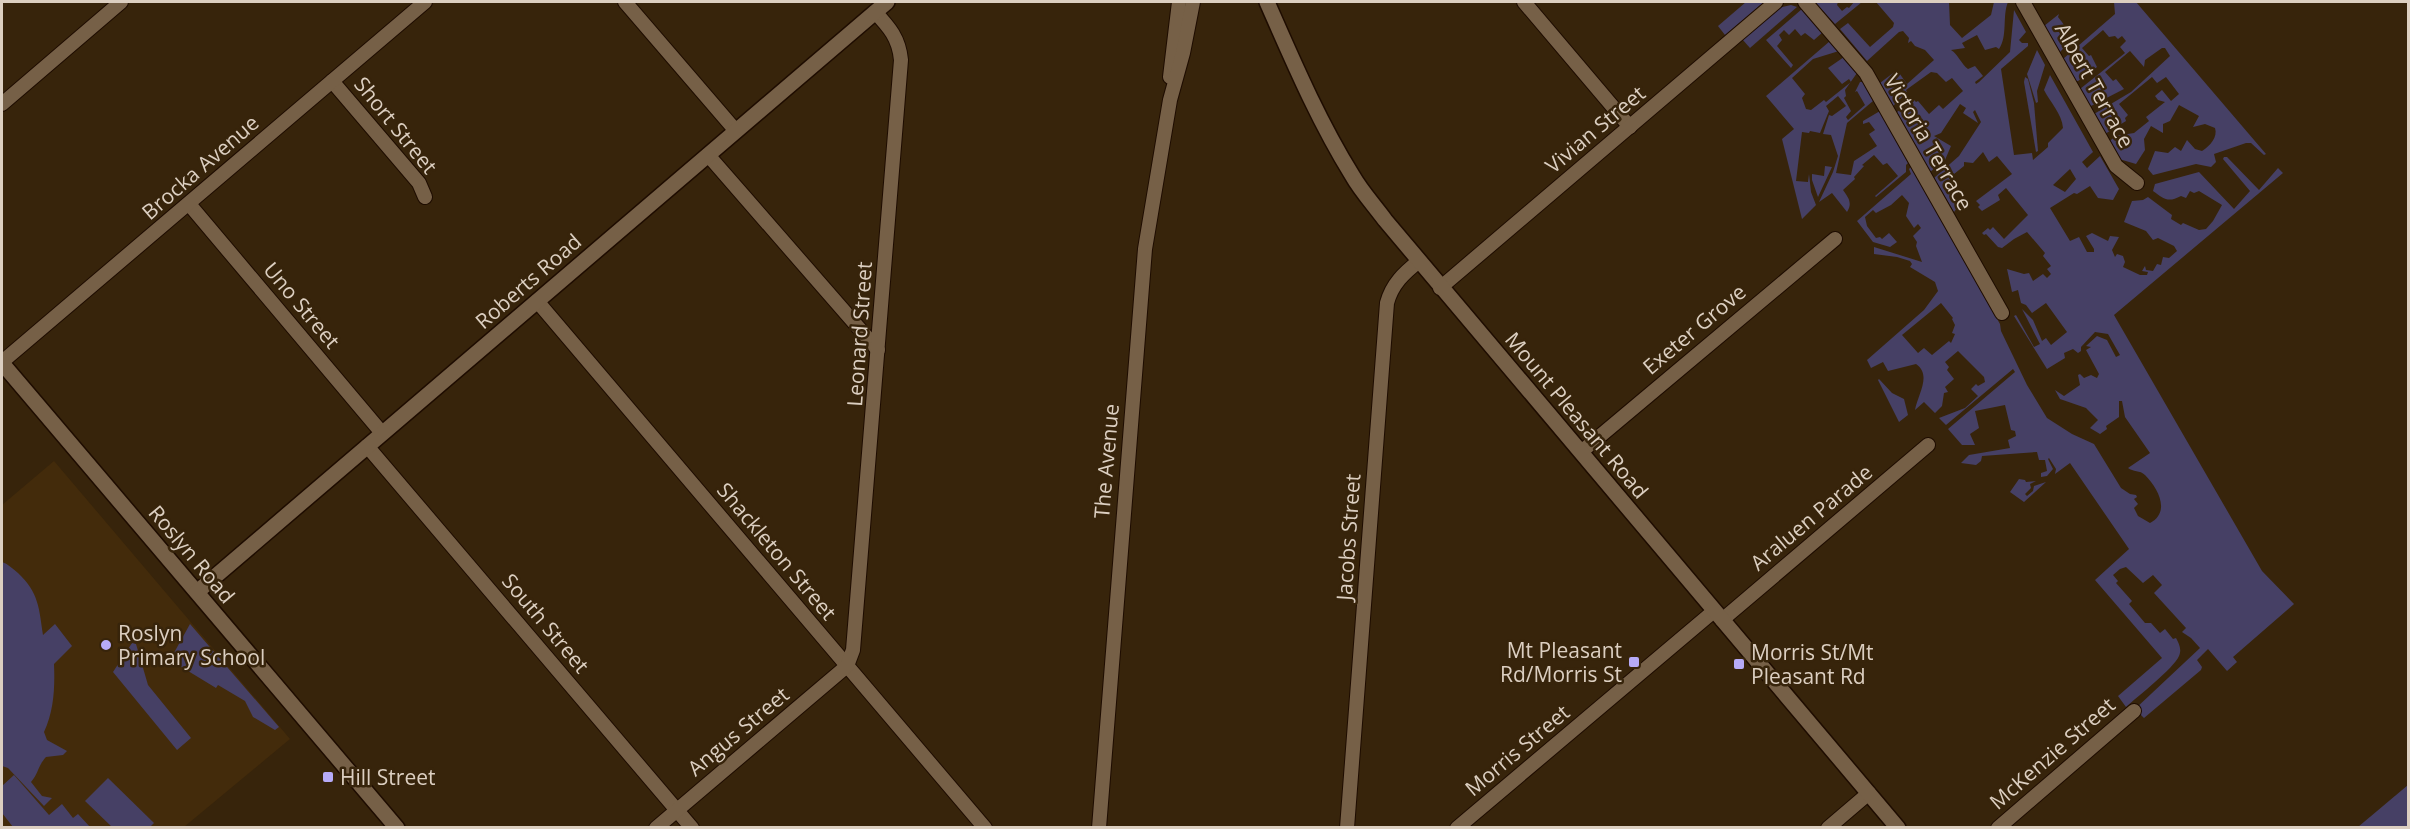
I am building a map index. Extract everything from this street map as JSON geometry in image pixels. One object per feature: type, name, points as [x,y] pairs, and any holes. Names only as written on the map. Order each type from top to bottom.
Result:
[{"type":"street","points":[[2,104],[121,2]]},
{"type":"street","name":"Brocka Avenue","points":[[2,363],[424,2]]},
{"type":"street","points":[[625,2],[736,131]]},
{"type":"street","name":"Roberts Road","points":[[197,592],[887,2]]},
{"type":"street","name":"The Avenue","points":[[1170,100],[1171,58],[1179,2]]},
{"type":"street","name":"The Avenue","points":[[1099,828],[1145,249],[1170,100],[1193,2]]},
{"type":"street","name":"Mount Pleasant Road","points":[[1267,2],[1309,97],[1353,178],[1440,288],[1898,828]]},
{"type":"street","points":[[1524,2],[1630,127]]},
{"type":"street","name":"Vivian Street","points":[[1440,288],[1776,2]]},
{"type":"street","name":"Victoria Terrace","points":[[1805,2],[1866,74],[2002,313]]},
{"type":"street","name":"Albert Terrace","points":[[2024,2],[2116,166],[2137,183]]},
{"type":"street","name":"Leonard Street","points":[[847,666],[853,650],[857,627],[901,60],[900,47],[895,34],[875,12]]},
{"type":"street","name":"Short Street","points":[[332,81],[419,183],[425,197]]},
{"type":"street","points":[[708,155],[878,350]]},
{"type":"street","name":"Uno Street","points":[[189,204],[382,433]]},
{"type":"street","name":"Exeter Grove","points":[[1581,452],[1835,239]]},
{"type":"street","name":"Jacobs Street","points":[[1347,828],[1387,303],[1390,292],[1398,280],[1419,261]]},
{"type":"street","name":"Shackleton Street","points":[[537,301],[985,828]]},
{"type":"street","name":"Roslyn Road","points":[[2,363],[397,828]]},
{"type":"street","name":"South Street","points":[[367,446],[692,828]]},
{"type":"street","name":"Araluen Parade","points":[[1718,615],[1928,446]]},
{"type":"street","name":"Morris Street","points":[[1458,828],[1718,615]]},
{"type":"street","name":"Angus Street","points":[[656,828],[847,666]]},
{"type":"street","name":"McKenzie Street","points":[[1998,828],[2134,711]]},
{"type":"street","points":[[1828,828],[1869,793]]},
{"type":"shaded area","points":[[1746,2],[1764,2],[1725,35],[1718,26]]},
{"type":"shaded area","points":[[1815,2],[1838,2],[1837,5],[1842,11],[1854,2],[1862,2],[1835,24]]},
{"type":"shaded area","points":[[1876,2],[1949,2],[1950,25],[1962,38],[1991,15],[1994,2],[2008,2],[2002,44],[1999,49],[1996,47],[1985,50],[1977,35],[1962,43],[1965,48],[1951,50],[1968,69],[1975,66],[1983,76],[1975,82],[1976,84],[2010,52],[2014,10],[2026,32],[2019,40],[2022,43],[2028,43],[2028,46],[2001,69],[2014,155],[2032,153],[2033,160],[2048,147],[2048,143],[2063,128],[2058,113],[2044,90],[2050,75],[2093,152],[2082,162],[2087,168],[2100,156],[2119,189],[2113,200],[2098,198],[2090,186],[2050,208],[2070,241],[2079,237],[2087,252],[2094,252],[2086,236],[2092,233],[2108,241],[2110,236],[2119,237],[2112,250],[2115,257],[2117,254],[2123,256],[2125,262],[2123,267],[2140,275],[2147,275],[2148,272],[2142,271],[2145,266],[2146,270],[2153,271],[2157,264],[2161,265],[2163,257],[2169,258],[2177,251],[2174,246],[2158,238],[2153,240],[2146,231],[2124,222],[2132,201],[2148,197],[2172,215],[2171,219],[2181,225],[2183,223],[2199,230],[2206,229],[2222,205],[2199,191],[2194,193],[2190,191],[2186,198],[2181,196],[2166,199],[2153,191],[2155,184],[2199,172],[2234,209],[2250,191],[2223,159],[2224,157],[2227,157],[2259,190],[2278,168],[2283,173],[2114,315],[2262,571],[2294,604],[2233,657],[2237,662],[2227,671],[2208,649],[2197,660],[2202,667],[2201,670],[2144,718],[2135,709],[2200,648],[2182,632],[2186,628],[2154,593],[2162,585],[2153,575],[2143,583],[2126,567],[2113,575],[2118,581],[2116,583],[2132,601],[2129,604],[2145,623],[2151,623],[2160,633],[2165,629],[2173,639],[2176,638],[2180,649],[2179,656],[2170,668],[2126,707],[2118,696],[2162,658],[2095,580],[2129,549],[2070,463],[2055,474],[2056,469],[2049,458],[2053,469],[2047,476],[2041,477],[2041,473],[2047,471],[2045,460],[2039,460],[2037,452],[1982,456],[1981,461],[1976,465],[1961,463],[1969,455],[2010,448],[2008,440],[2016,436],[2015,431],[2011,430],[2005,405],[1975,411],[1979,428],[1970,434],[1975,445],[1962,445],[1948,429],[2015,372],[2013,369],[1946,425],[1939,418],[1965,408],[1978,396],[1971,389],[1976,384],[1978,386],[1985,382],[1984,377],[1958,351],[1945,362],[1949,367],[1947,370],[1954,379],[1945,387],[1948,392],[1944,393],[1942,406],[1935,413],[1924,402],[1915,410],[1924,379],[1921,368],[1916,364],[1888,371],[1883,362],[1871,368],[1867,360],[1924,310],[1938,291],[1935,282],[1910,267],[1912,264],[1910,261],[1874,254],[1874,247],[1922,262],[1916,246],[1917,242],[1913,236],[1921,228],[1918,224],[1914,228],[1906,216],[1909,203],[1902,195],[1891,205],[1876,213],[1873,210],[1865,217],[1867,226],[1876,238],[1882,239],[1889,233],[1897,242],[1890,247],[1873,242],[1857,221],[1911,174],[1909,169],[1911,167],[2000,324],[2001,331],[2027,385],[2047,418],[2072,434],[2094,444],[2121,488],[2136,495],[2134,499],[2138,504],[2134,508],[2138,516],[2150,523],[2160,513],[2158,493],[2150,480],[2143,473],[2128,468],[2150,453],[2125,417],[2122,401],[2119,401],[2119,417],[2106,426],[2107,429],[2100,434],[2090,428],[2098,420],[2086,408],[2060,399],[2055,390],[2064,396],[2080,385],[2078,375],[2080,374],[2084,378],[2091,375],[2097,378],[2099,374],[2086,350],[2091,347],[2086,346],[2097,336],[2107,340],[2116,357],[2120,355],[2108,334],[2095,332],[2081,347],[2081,351],[2078,353],[2073,349],[2064,353],[2065,358],[2047,369],[2014,316],[2016,315],[2034,347],[2040,344],[2022,309],[2033,320],[2042,341],[2046,338],[2051,345],[2067,332],[2046,303],[2032,313],[2026,305],[2021,303],[2018,290],[2012,292],[2007,269],[2024,274],[2029,273],[2033,281],[2043,274],[2047,278],[2051,274],[2047,269],[2051,266],[2043,256],[2045,253],[2027,232],[2002,248],[1982,233],[1993,227],[2004,239],[2028,215],[2006,188],[1998,195],[2000,200],[1982,211],[1978,207],[1980,205],[1976,201],[2012,174],[1997,156],[1989,162],[1983,152],[1973,163],[1964,162],[1964,166],[1949,178],[1951,181],[1947,184],[1960,204],[1954,212],[1934,178],[1959,156],[1981,122],[1975,110],[1973,112],[1978,123],[1963,113],[1966,108],[1960,104],[1941,133],[1934,136],[1951,146],[1945,160],[1930,172],[1897,112],[1914,100],[1918,101],[1929,114],[1939,105],[1943,109],[1963,91],[1952,78],[1946,82],[1937,73],[1931,72],[1906,90],[1907,92],[1893,106],[1880,83],[1897,70],[1907,84],[1934,60],[1925,50],[1915,46],[1911,41],[1908,43],[1909,38],[1903,31],[1867,61],[1840,29],[1848,23],[1870,47],[1893,27],[1894,23]],"holes":[[[2070,169],[2076,179],[2065,192],[2053,185]],[[1941,303],[1953,318],[1955,325],[1952,333],[1955,334],[1951,343],[1949,341],[1932,355],[1924,348],[1918,353],[1902,335]]]},
{"type":"shaded area","points":[[2114,2],[2136,2],[2266,154],[2264,155],[2251,143],[2246,143],[2214,154],[2216,162],[2211,167],[2196,164],[2153,175],[2148,169],[2155,151],[2168,153],[2175,147],[2181,151],[2187,140],[2195,149],[2202,151],[2214,138],[2215,128],[2205,124],[2193,127],[2199,116],[2179,105],[2170,121],[2163,124],[2163,133],[2151,126],[2144,139],[2145,150],[2136,164],[2119,159],[2110,141],[2115,136],[2134,133],[2149,121],[2146,117],[2165,102],[2158,100],[2155,96],[2162,90],[2171,101],[2179,94],[2166,77],[2157,83],[2152,77],[2119,104],[2128,115],[2125,118],[2126,121],[2105,134],[2094,114],[2131,92],[2170,56],[2165,48],[2162,48],[2145,60],[2144,67],[2130,51],[2105,72],[2113,81],[2116,79],[2124,89],[2089,107],[2080,89],[2125,53],[2120,47],[2126,41],[2122,36],[2118,39],[2115,36],[2109,37],[2103,30],[2082,48],[2089,56],[2091,55],[2097,67],[2078,81],[2063,59],[2115,14]]},
{"type":"shaded area","points":[[1791,5],[1797,7],[1750,48],[1742,39],[1778,8]]},
{"type":"shaded area","points":[[1802,9],[1823,32],[1814,40],[1805,33],[1801,36],[1795,29],[1789,35],[1784,30],[1779,35],[1782,40],[1777,46],[1793,65],[1791,68],[1766,40]]},
{"type":"shaded area","points":[[2059,14],[2058,17],[2068,35],[2067,43],[2060,52],[2044,26]]},
{"type":"shaded area","points":[[1830,41],[1839,51],[1813,59],[1792,78],[1805,94],[1802,98],[1806,109],[1811,110],[1824,100],[1826,102],[1850,83],[1845,90],[1844,98],[1851,111],[1846,117],[1848,120],[1865,105],[1857,91],[1855,92],[1860,82],[1863,82],[1873,101],[1847,123],[1836,173],[1851,175],[1854,161],[1877,146],[1869,134],[1875,130],[1869,122],[1863,124],[1863,121],[1880,111],[1908,163],[1906,172],[1876,197],[1898,176],[1887,163],[1883,165],[1874,155],[1862,165],[1864,166],[1854,177],[1855,179],[1843,190],[1850,203],[1847,212],[1832,193],[1819,202],[1838,156],[1831,135],[1823,134],[1829,115],[1832,116],[1846,106],[1838,96],[1826,106],[1829,111],[1820,133],[1802,132],[1796,181],[1808,182],[1809,174],[1811,192],[1816,205],[1802,219],[1782,139],[1794,129],[1766,96]]},
{"type":"shaded area","points":[[2037,50],[2045,65],[2036,103],[2027,74]]},
{"type":"shaded area","points":[[1844,57],[1857,73],[1851,82],[1849,79],[1842,84],[1828,68]]},
{"type":"shaded area","points":[[2025,77],[2028,79],[2034,103],[2038,151],[2036,152],[2024,82]]},
{"type":"shaded area","points":[[1825,166],[1832,167],[1818,197],[1812,174],[1824,176]]},
{"type":"shaded area","points":[[1878,380],[1892,393],[1904,399],[1908,415],[1899,422]]},
{"type":"shaded area","name":"Roslyn Primary School","points":[[54,461],[290,739],[184,827],[2,827],[2,505]]},
{"type":"shaded area","points":[[2019,479],[2026,482],[2036,481],[2030,484],[2031,488],[2025,494],[2027,496],[2033,491],[2034,486],[2046,482],[2024,502],[2010,492]]},
{"type":"shaded area","points":[[2,562],[25,580],[34,594],[43,635],[55,624],[72,646],[54,664],[53,699],[44,732],[47,740],[67,751],[63,755],[46,757],[31,782],[42,796],[52,798],[44,806],[8,768],[2,766]]},
{"type":"shaded area","points":[[190,624],[279,727],[275,730],[253,717],[245,701],[218,685],[216,688],[170,660]]},
{"type":"shaded area","points":[[132,643],[136,644],[148,685],[191,738],[177,750],[113,672]]},
{"type":"shaded area","points":[[14,775],[49,815],[62,804],[73,818],[78,814],[90,827],[13,827],[2,813],[2,786]]},
{"type":"shaded area","points":[[108,778],[154,823],[150,827],[112,827],[85,801]]},
{"type":"shaded area","points":[[2408,785],[2408,827],[2358,827]]},
{"type":"place","name":"Roslyn Primary School","points":[[106,645]]},
{"type":"place","name":"Mt Pleasant Rd/Morris St","points":[[1634,662]]},
{"type":"place","name":"Morris St/Mt Pleasant Rd","points":[[1739,664]]},
{"type":"place","name":"Hill Street","points":[[328,777]]}]
